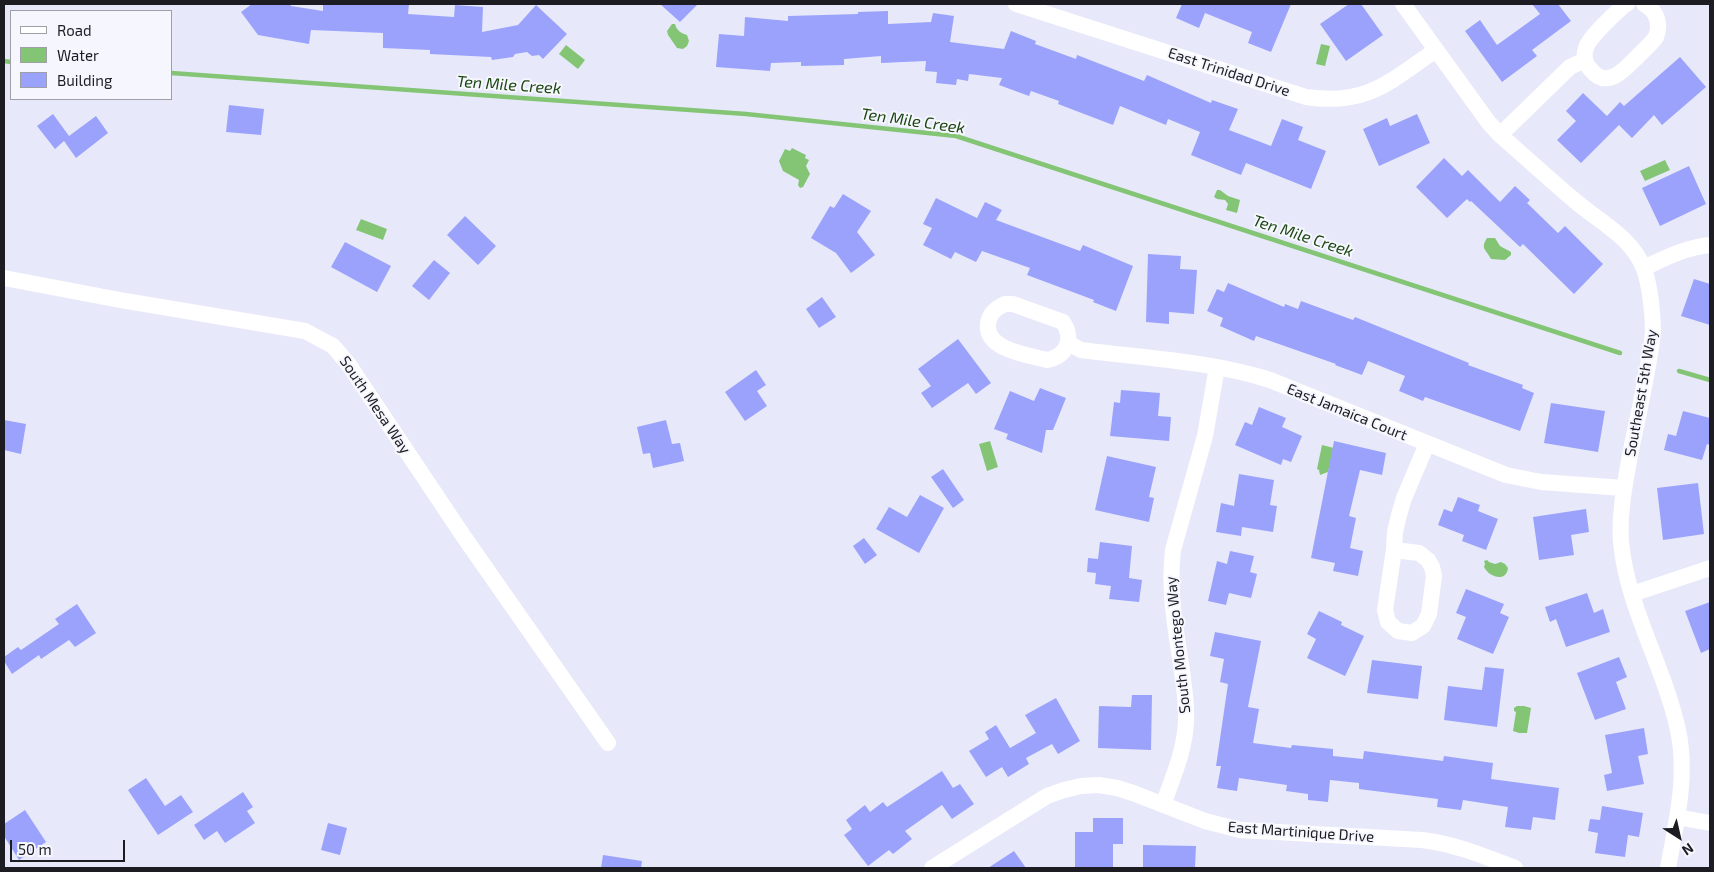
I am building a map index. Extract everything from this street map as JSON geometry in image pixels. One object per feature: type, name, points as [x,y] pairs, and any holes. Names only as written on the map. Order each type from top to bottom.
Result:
[{"type":"street","name":"East Trinidad Drive","points":[[1016,4],[1306,97],[1324,100],[1360,96],[1377,90],[1436,50]]},
{"type":"street","name":"Southeast 5th Way","points":[[1403,4],[1489,123],[1576,202],[1618,233],[1644,268],[1653,315],[1653,333],[1624,488],[1621,542],[1632,594],[1671,704],[1678,730],[1682,773],[1668,868]]},
{"type":"street","points":[[1627,4],[1590,40],[1585,49],[1585,60],[1593,73],[1600,77],[1614,77],[1625,70],[1652,42],[1658,31],[1658,21],[1655,13],[1644,4]]},
{"type":"street","points":[[1500,134],[1570,67],[1585,60]]},
{"type":"street","points":[[1644,268],[1670,256],[1702,245],[1710,245]]},
{"type":"street","name":"South Mesa Way","points":[[4,278],[120,300],[306,331],[333,346],[349,365],[464,537],[608,743]]},
{"type":"street","points":[[1005,304],[1013,304],[1063,322],[1067,328],[1068,343],[1060,355],[1047,360],[1004,348],[997,345],[989,334],[989,319],[998,307],[1005,304]]},
{"type":"street","name":"East Jamaica Court","points":[[1068,343],[1082,350],[1217,367],[1270,380],[1489,470],[1524,480],[1624,488]]},
{"type":"street","name":"South Montego Way","points":[[1162,805],[1181,755],[1186,719],[1186,702],[1172,604],[1170,568],[1173,550],[1205,436],[1217,367]]},
{"type":"street","points":[[1394,550],[1419,553],[1432,567],[1434,576],[1428,614],[1423,626],[1412,632],[1398,630],[1388,622],[1385,610],[1399,515],[1404,498],[1427,444]]},
{"type":"street","points":[[1632,594],[1710,568]]},
{"type":"street","name":"East Martinique Drive","points":[[932,868],[1047,796],[1081,786],[1099,785],[1116,788],[1205,822],[1240,830],[1439,842],[1473,852],[1515,868]]},
{"type":"street","points":[[1677,817],[1710,823]]},
{"type":"water","points":[[672,24],[675,24],[680,31],[687,35],[689,41],[683,49],[677,48],[668,35],[667,31]]},
{"type":"water","points":[[1321,44],[1330,46],[1325,66],[1316,64]]},
{"type":"water","points":[[566,45],[585,60],[578,69],[559,54]]},
{"type":"water","points":[[792,148],[806,155],[805,158],[809,160],[806,166],[810,174],[803,187],[800,188],[798,185],[799,180],[783,171],[779,161],[785,149],[790,151]]},
{"type":"water","points":[[1665,160],[1670,170],[1645,181],[1640,171]]},
{"type":"water","points":[[1217,190],[1240,200],[1237,213],[1226,210],[1228,204],[1225,200],[1214,197]]},
{"type":"water","points":[[361,219],[387,229],[383,240],[356,230]]},
{"type":"water","points":[[1487,238],[1495,238],[1500,246],[1511,252],[1511,255],[1505,260],[1491,259],[1484,247]]},
{"type":"water","points":[[990,441],[998,467],[987,471],[979,444]]},
{"type":"water","points":[[1322,445],[1334,448],[1328,472],[1320,475],[1317,469]]},
{"type":"water","points":[[1487,560],[1495,564],[1501,562],[1505,564],[1508,568],[1507,573],[1501,577],[1493,576],[1484,567],[1484,561]]},
{"type":"water","points":[[1517,706],[1531,708],[1527,733],[1513,731],[1516,712],[1514,708]]},
{"type":"building","points":[[252,4],[290,4],[291,6],[323,11],[323,4],[409,4],[408,14],[454,17],[455,5],[483,7],[482,32],[518,25],[536,5],[567,34],[543,59],[539,55],[532,56],[527,52],[515,54],[513,57],[492,60],[491,57],[430,54],[430,50],[383,48],[383,33],[311,30],[309,44],[258,35],[241,12]]},
{"type":"building","points":[[660,4],[698,4],[680,22]]},
{"type":"building","points":[[1182,4],[1291,4],[1271,52],[1248,43],[1252,32],[1205,13],[1199,28],[1176,18]]},
{"type":"building","points":[[1349,4],[1361,4],[1383,35],[1346,61],[1320,24]]},
{"type":"building","points":[[1532,4],[1558,4],[1571,21],[1532,50],[1537,56],[1502,82],[1465,31],[1480,20],[1497,45],[1540,14]]},
{"type":"building","points":[[888,11],[888,24],[931,22],[933,13],[954,16],[950,42],[1004,49],[1011,31],[1036,41],[1035,44],[1076,59],[1077,55],[1144,81],[1147,75],[1211,103],[1212,100],[1238,109],[1229,130],[1271,146],[1282,119],[1303,127],[1298,140],[1326,151],[1311,189],[1246,163],[1241,175],[1191,155],[1200,132],[1168,119],[1166,125],[1120,106],[1113,125],[1058,104],[1059,101],[1031,91],[1029,96],[999,85],[1002,78],[969,74],[968,81],[957,79],[956,85],[936,83],[937,72],[925,71],[926,61],[881,63],[881,56],[844,59],[844,65],[801,66],[801,62],[771,63],[770,71],[716,67],[719,34],[744,36],[745,17],[788,21],[788,16]]},
{"type":"building","points":[[1680,57],[1706,87],[1662,125],[1654,115],[1632,138],[1619,125],[1581,163],[1557,140],[1576,121],[1566,111],[1583,93],[1607,116],[1620,102],[1624,106]]},
{"type":"building","points":[[229,105],[264,109],[261,135],[226,132]]},
{"type":"building","points":[[53,114],[69,136],[96,116],[108,133],[76,158],[64,141],[55,149],[37,126]]},
{"type":"building","points":[[1417,114],[1430,143],[1379,166],[1363,129],[1387,118],[1390,126]]},
{"type":"building","points":[[1444,158],[1462,176],[1468,170],[1500,202],[1515,186],[1530,200],[1527,203],[1558,233],[1565,226],[1603,264],[1574,294],[1523,244],[1520,247],[1471,201],[1467,199],[1447,218],[1416,187]]},
{"type":"building","points":[[1689,166],[1706,204],[1660,226],[1642,188]]},
{"type":"building","points":[[843,194],[871,211],[857,232],[875,255],[851,273],[836,253],[811,238],[830,206],[834,208]]},
{"type":"building","points":[[936,198],[977,218],[985,202],[1002,210],[996,220],[1080,251],[1083,245],[1133,266],[1116,311],[1093,302],[1094,300],[1027,275],[1030,268],[982,251],[976,262],[955,252],[951,259],[923,245],[932,228],[923,224]]},
{"type":"building","points":[[465,216],[496,246],[478,265],[447,235]]},
{"type":"building","points":[[345,242],[391,266],[377,292],[331,267]]},
{"type":"building","points":[[1148,254],[1181,256],[1180,269],[1197,270],[1194,314],[1169,312],[1169,324],[1146,322]]},
{"type":"building","points":[[434,260],[450,273],[429,300],[412,286]]},
{"type":"building","points":[[1694,279],[1710,284],[1710,325],[1681,316]]},
{"type":"building","points":[[1228,283],[1284,307],[1285,304],[1298,309],[1301,301],[1353,320],[1355,317],[1469,363],[1468,365],[1523,385],[1522,388],[1534,393],[1520,431],[1425,397],[1423,401],[1399,391],[1405,376],[1368,361],[1362,375],[1256,336],[1254,341],[1220,326],[1223,318],[1207,311],[1217,289],[1224,292]]},
{"type":"building","points":[[822,297],[836,317],[819,328],[806,309]]},
{"type":"building","points":[[958,339],[991,383],[976,394],[968,383],[932,408],[921,393],[931,386],[918,369]]},
{"type":"building","points":[[756,370],[766,385],[757,391],[767,406],[745,421],[725,392]]},
{"type":"building","points":[[1040,388],[1066,398],[1053,430],[1046,430],[1042,453],[1006,439],[1008,434],[994,429],[1010,391],[1034,401]]},
{"type":"building","points":[[1121,390],[1160,393],[1158,416],[1171,417],[1169,441],[1110,436],[1114,402],[1120,403]]},
{"type":"building","points":[[1551,403],[1605,411],[1598,452],[1544,443]]},
{"type":"building","points":[[1259,407],[1286,418],[1282,427],[1302,436],[1291,462],[1283,459],[1281,465],[1235,445],[1245,422],[1252,425]]},
{"type":"building","points":[[1683,411],[1710,418],[1710,445],[1707,444],[1702,460],[1664,450],[1668,434],[1676,436]]},
{"type":"building","points":[[4,420],[26,424],[21,454],[4,450]]},
{"type":"building","points":[[666,420],[672,444],[680,443],[684,461],[653,468],[650,453],[643,454],[637,427]]},
{"type":"building","points":[[1334,441],[1386,453],[1382,475],[1360,470],[1349,516],[1356,518],[1350,548],[1363,551],[1358,576],[1333,571],[1335,563],[1311,558]]},
{"type":"building","points":[[1107,456],[1156,467],[1149,497],[1154,498],[1149,522],[1095,510]]},
{"type":"building","points":[[943,469],[964,500],[953,508],[931,477]]},
{"type":"building","points":[[1239,474],[1274,480],[1270,505],[1277,506],[1273,532],[1242,527],[1241,536],[1216,532],[1221,503],[1234,506]]},
{"type":"building","points":[[1698,483],[1704,534],[1663,540],[1657,488]]},
{"type":"building","points":[[920,495],[944,508],[919,553],[876,529],[889,507],[907,517]]},
{"type":"building","points":[[1458,497],[1480,505],[1478,511],[1498,519],[1486,550],[1462,541],[1464,535],[1438,525],[1444,509],[1452,512]]},
{"type":"building","points":[[1586,509],[1589,532],[1571,535],[1574,555],[1539,560],[1533,517]]},
{"type":"building","points":[[864,538],[877,555],[865,564],[853,546]]},
{"type":"building","points":[[1100,542],[1132,546],[1129,578],[1142,580],[1139,602],[1109,599],[1111,586],[1095,584],[1096,573],[1087,572],[1088,558],[1098,559]]},
{"type":"building","points":[[1230,551],[1254,556],[1250,572],[1257,574],[1251,598],[1229,593],[1226,605],[1208,601],[1217,561],[1227,564]]},
{"type":"building","points":[[1466,589],[1504,604],[1500,613],[1509,617],[1493,654],[1457,639],[1466,617],[1456,613]]},
{"type":"building","points":[[1587,593],[1594,613],[1603,609],[1610,632],[1566,647],[1556,619],[1550,622],[1545,607]]},
{"type":"building","points":[[1710,602],[1710,649],[1701,653],[1685,611]]},
{"type":"building","points":[[77,604],[96,633],[75,647],[69,640],[41,659],[39,655],[12,674],[4,661],[4,657],[18,647],[21,650],[59,624],[55,619]]},
{"type":"building","points":[[1319,611],[1342,622],[1341,625],[1364,636],[1345,676],[1307,658],[1316,639],[1307,634]]},
{"type":"building","points":[[1215,632],[1261,641],[1248,707],[1259,709],[1253,743],[1291,748],[1292,745],[1333,749],[1333,756],[1363,759],[1364,751],[1443,761],[1444,756],[1493,763],[1491,779],[1559,788],[1555,820],[1533,817],[1531,830],[1505,827],[1508,807],[1463,800],[1461,810],[1437,807],[1438,799],[1359,789],[1359,783],[1330,780],[1328,802],[1308,800],[1308,794],[1286,791],[1287,785],[1239,778],[1237,791],[1217,788],[1221,766],[1216,766],[1228,684],[1220,682],[1224,659],[1210,656]]},
{"type":"building","points":[[1619,657],[1627,677],[1616,682],[1626,709],[1595,720],[1577,673]]},
{"type":"building","points":[[1372,660],[1422,666],[1418,699],[1367,693]]},
{"type":"building","points":[[1485,667],[1504,669],[1497,727],[1444,720],[1448,686],[1482,690]]},
{"type":"building","points":[[1132,695],[1152,695],[1151,750],[1098,748],[1099,706],[1131,707]]},
{"type":"building","points":[[1056,698],[1080,741],[1058,754],[1052,744],[1026,758],[1029,764],[1008,777],[1002,767],[986,777],[969,751],[989,739],[985,732],[996,725],[1010,748],[1036,733],[1025,715]]},
{"type":"building","points":[[1644,728],[1648,754],[1638,756],[1644,784],[1607,791],[1604,775],[1612,773],[1605,735]]},
{"type":"building","points":[[942,771],[953,788],[960,784],[974,804],[952,819],[942,805],[905,831],[912,839],[893,854],[889,850],[868,866],[844,835],[852,829],[846,820],[865,805],[870,812],[883,802],[887,807]]},
{"type":"building","points":[[146,778],[165,806],[181,795],[193,812],[158,835],[128,790]]},
{"type":"building","points":[[243,792],[253,807],[247,811],[255,823],[225,843],[217,831],[204,840],[194,825]]},
{"type":"building","points":[[1602,806],[1643,813],[1639,837],[1628,835],[1625,857],[1595,853],[1598,833],[1588,831],[1590,819],[1600,820]]},
{"type":"building","points":[[25,810],[46,842],[19,860],[4,836],[4,824]]},
{"type":"building","points":[[1093,818],[1123,818],[1123,844],[1113,844],[1113,868],[1075,868],[1075,832],[1093,832]]},
{"type":"building","points":[[328,823],[347,828],[340,855],[321,850]]},
{"type":"building","points":[[1143,845],[1196,846],[1195,868],[1143,868]]},
{"type":"building","points":[[1014,851],[1026,868],[988,868]]},
{"type":"building","points":[[603,855],[642,861],[641,868],[601,868]]},
{"type":"waterway","name":"Ten Mile Creek","points":[[4,61],[10,62]]},
{"type":"waterway","name":"Ten Mile Creek","points":[[172,73],[746,114],[956,136],[1620,353]]},
{"type":"waterway","name":"Ten Mile Creek","points":[[1679,371],[1710,380]]}]
